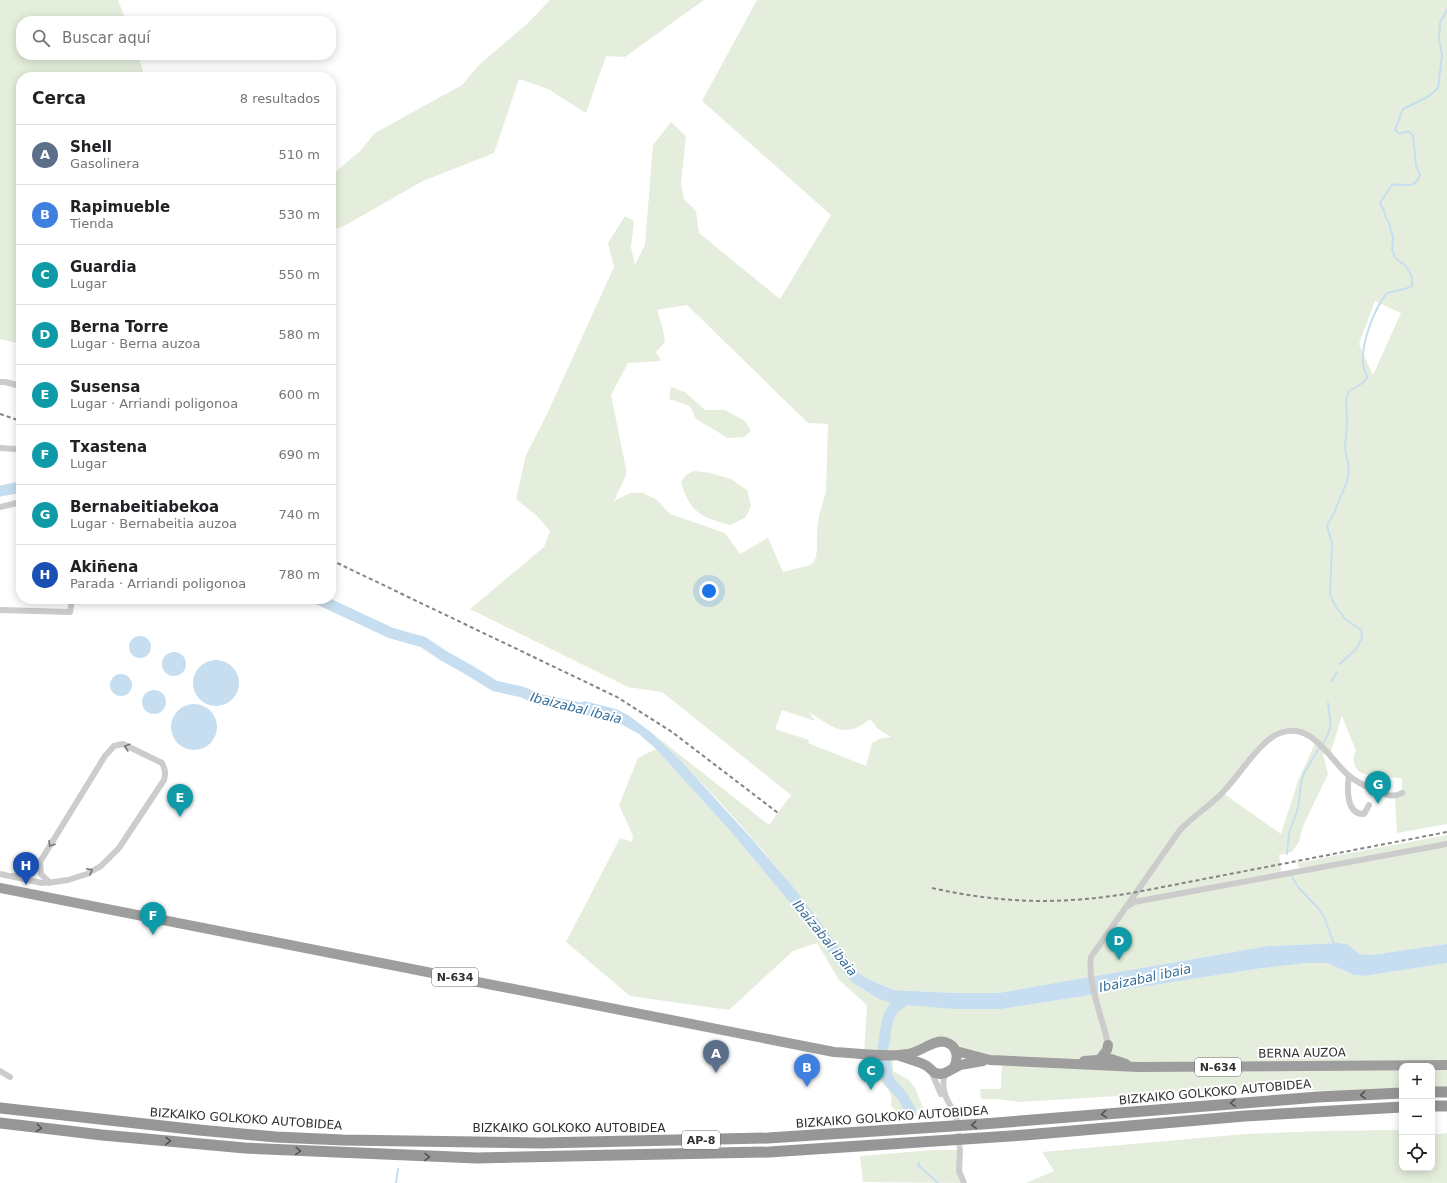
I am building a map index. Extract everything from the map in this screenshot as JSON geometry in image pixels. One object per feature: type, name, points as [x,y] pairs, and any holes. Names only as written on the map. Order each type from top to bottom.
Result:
[{"type":"highway","name":"N-634","points":[[0,887],[834,1052],[896,1055],[913,1053],[938,1041],[944,1041],[949,1043],[956,1051],[990,1060]]},
{"type":"highway","points":[[929,1046],[925,1056],[929,1068]]},
{"type":"highway","points":[[1100,1059],[1107,1050],[1108,1046]]},
{"type":"highway","points":[[1108,1046],[1113,1059]]},
{"type":"highway","points":[[954,1067],[957,1056],[956,1051]]},
{"type":"highway","name":"N-634","points":[[896,1055],[929,1068],[935,1073],[945,1073],[954,1067],[972,1062],[990,1060]]},
{"type":"highway","points":[[1070,1064],[1087,1060],[1113,1059],[1138,1068]]},
{"type":"highway","name":"BERNA AUZOA","points":[[990,1060],[1138,1068],[1447,1065]]},
{"type":"highway","points":[[1435,1092],[1447,1092]]},
{"type":"highway","name":"BIZKAIKO GOLKOKO AUTOBIDEA","points":[[0,1108],[192,1130],[276,1137],[350,1140],[550,1143],[768,1138],[983,1124],[1310,1098],[1399,1093]]},
{"type":"highway","points":[[1435,1106],[1447,1106]]},
{"type":"highway","name":"AP-8","points":[[0,1123],[102,1135],[245,1148],[477,1158],[769,1152],[1025,1135],[1245,1116],[1399,1107]]},
{"type":"street","points":[[0,382],[16,385]]},
{"type":"street","points":[[0,448],[16,449]]},
{"type":"street","points":[[0,507],[16,503]]},
{"type":"street","points":[[0,610],[70,612],[71,604]]},
{"type":"street","points":[[1108,1046],[1106,1030],[1090,974],[1091,957],[1180,830],[1222,793],[1258,750],[1272,736],[1281,732],[1292,731],[1304,733],[1330,754],[1349,776],[1361,784],[1385,795],[1396,797],[1402,793]]},
{"type":"street","points":[[0,874],[42,883],[50,883],[68,880],[87,874],[101,866],[119,848],[164,780],[166,774],[162,763],[123,744],[114,746],[105,756],[34,870],[27,875],[12,876]]},
{"type":"street","points":[[1349,776],[1347,795],[1354,811],[1364,814],[1369,805]]},
{"type":"street","points":[[1126,908],[1134,902],[1447,844]]},
{"type":"street","points":[[40,862],[41,874],[50,883]]},
{"type":"street","points":[[929,1068],[942,1095],[956,1115]]},
{"type":"street","points":[[0,1071],[10,1077]]},
{"type":"street","points":[[945,1073],[943,1088],[946,1100]]},
{"type":"street","points":[[960,1150],[959,1171],[964,1183]]},
{"type":"green space","points":[[0,0],[118,0],[124,16],[16,16],[16,60],[140,60],[143,72],[16,72],[16,343],[0,339]]},
{"type":"green space","points":[[550,0],[704,0],[625,57],[606,56],[586,113],[548,89],[519,79],[494,153],[423,181],[344,226],[336,228],[336,172],[360,151],[375,133],[462,85],[479,65],[528,23]]},
{"type":"green space","points":[[757,0],[1447,0],[1447,824],[1397,833],[1395,797],[1402,793],[1402,778],[1368,775],[1356,768],[1354,764],[1354,754],[1356,751],[1342,716],[1330,754],[1323,754],[1328,774],[1303,826],[1299,842],[1292,852],[1279,855],[1282,874],[1301,870],[1297,863],[1447,835],[1447,944],[1371,955],[1360,954],[1347,944],[1338,943],[1268,946],[998,993],[956,993],[894,990],[860,974],[743,827],[652,733],[769,825],[791,795],[662,692],[628,687],[470,609],[544,547],[550,531],[537,516],[516,499],[526,455],[546,416],[614,267],[608,243],[625,216],[634,221],[631,248],[635,265],[645,245],[653,145],[671,122],[686,136],[681,183],[684,199],[696,211],[699,233],[780,299],[831,215],[702,101]],"holes":[[[1375,301],[1401,313],[1373,375],[1359,344]],[[687,305],[808,423],[828,424],[826,491],[819,516],[816,557],[810,565],[783,572],[768,538],[740,554],[725,533],[670,514],[657,500],[643,493],[630,493],[614,501],[626,475],[626,469],[611,395],[628,363],[661,361],[656,352],[665,342],[663,329],[657,310]],[[782,710],[815,721],[809,712],[832,726],[846,730],[853,729],[870,719],[878,729],[891,737],[882,738],[872,743],[866,766],[808,743],[809,740],[775,729]],[[1292,731],[1316,741],[1298,781],[1281,834],[1223,793],[1272,736]]]},
{"type":"green space","points":[[671,387],[685,392],[705,410],[725,410],[745,421],[751,431],[744,437],[728,438],[696,419],[690,406],[669,399]]},
{"type":"green space","points":[[694,471],[711,473],[731,479],[747,490],[751,506],[745,518],[730,525],[711,519],[698,512],[688,501],[681,482],[686,475]]},
{"type":"green space","points":[[656,749],[733,834],[806,922],[847,977],[862,989],[879,999],[953,1009],[1002,1009],[1256,969],[1307,963],[1327,963],[1354,975],[1365,976],[1447,963],[1447,1092],[1435,1092],[1435,1063],[1399,1063],[1399,1092],[1234,1089],[1020,1102],[981,1099],[980,1089],[1000,1089],[1002,1061],[990,1060],[949,1043],[893,1055],[893,1071],[909,1080],[915,1088],[924,1110],[897,1112],[891,1106],[890,1092],[879,1077],[874,1054],[864,1053],[867,1005],[839,980],[817,943],[793,951],[729,1010],[630,996],[566,942],[620,838],[632,842],[633,836],[619,805],[638,758]]},
{"type":"green space","points":[[1399,1130],[1399,1171],[1435,1171],[1435,1135],[1447,1133],[1447,1183],[1026,1183],[1054,1171],[1042,1152],[1245,1134],[1319,1131]]},
{"type":"green space","points":[[933,1150],[960,1150],[959,1159],[964,1183],[863,1182],[860,1156]]},
{"type":"water","points":[[140,636],[148,639],[151,647],[148,655],[140,658],[132,655],[129,647],[132,639]]},
{"type":"water","points":[[174,652],[183,655],[186,664],[183,673],[174,676],[165,673],[162,664],[165,655]]},
{"type":"water","points":[[212,660],[220,660],[229,664],[235,670],[239,683],[235,696],[229,702],[220,706],[212,706],[203,702],[197,696],[193,687],[193,679],[197,670],[203,664]]},
{"type":"water","points":[[121,674],[125,675],[131,681],[131,689],[125,695],[121,696],[117,695],[111,689],[110,685],[111,681],[117,675]]},
{"type":"water","points":[[154,690],[163,693],[166,702],[163,711],[154,714],[145,711],[142,702],[145,693]]},
{"type":"water","points":[[584,701],[616,709],[628,715],[652,733],[681,761],[751,838],[793,887],[860,974],[894,990],[956,993],[998,993],[1268,946],[1338,943],[1347,944],[1360,954],[1371,955],[1447,944],[1447,963],[1365,976],[1354,975],[1327,963],[1307,963],[1256,969],[1002,1009],[953,1009],[891,1003],[879,999],[856,985],[847,977],[806,922],[733,834],[656,749],[639,734],[619,723],[571,709]]},
{"type":"water","points":[[190,704],[198,704],[207,708],[213,714],[217,727],[213,740],[207,746],[198,750],[190,750],[181,746],[175,740],[171,731],[171,723],[175,714],[181,708]]},
{"type":"waterway","points":[[1340,664],[1356,649],[1362,638],[1361,630],[1345,619],[1336,607],[1330,595],[1332,543],[1327,526],[1347,481],[1349,469],[1345,448],[1347,424],[1346,400],[1349,391],[1363,383],[1367,378],[1363,364],[1364,346],[1369,327],[1377,308],[1387,293],[1412,286],[1412,277],[1406,266],[1395,258],[1392,249],[1393,237],[1389,223],[1380,203],[1392,185],[1411,185],[1420,175],[1416,166],[1413,135],[1408,131],[1399,134],[1395,130],[1403,109],[1429,96],[1438,88],[1442,55],[1439,39],[1440,23],[1447,10]]},
{"type":"waterway","name":"Ibaizabal ibaia","points":[[0,491],[16,488]]},
{"type":"waterway","name":"Ibaizabal ibaia","points":[[329,604],[391,633],[423,642],[495,686],[522,692],[541,700],[589,710]]},
{"type":"waterway","points":[[1331,682],[1337,672]]},
{"type":"waterway","points":[[1323,744],[1330,728],[1328,703]]},
{"type":"waterway","points":[[1287,854],[1289,833],[1298,808],[1303,775],[1319,748]]},
{"type":"waterway","points":[[1291,875],[1298,887],[1319,909],[1324,917],[1334,944]]},
{"type":"waterway","points":[[883,1047],[887,1022],[891,1012],[894,1008],[907,999]]},
{"type":"waterway","points":[[885,1062],[887,1076],[890,1082],[903,1097],[911,1112]]},
{"type":"waterway","points":[[919,1163],[918,1165],[938,1183]]},
{"type":"waterway","points":[[396,1183],[398,1169]]},
{"type":"tunnel","points":[[956,1115],[960,1150]]},
{"type":"railway","points":[[0,414],[16,419]]},
{"type":"railway","points":[[336,562],[617,697],[672,732],[778,813]]},
{"type":"railway","points":[[932,888],[1010,900],[1059,901],[1085,899],[1137,892],[1447,832]]},
{"type":"place","name":"Bernabeitiabekoa","points":[[1378,804]]},
{"type":"place","name":"Susensa","points":[[180,817]]},
{"type":"place","name":"Akiñena","points":[[26,885]]},
{"type":"place","name":"Txastena","points":[[153,935]]},
{"type":"place","name":"Berna Torre","points":[[1119,960]]},
{"type":"place","name":"Shell","points":[[716,1073]]},
{"type":"place","name":"Rapimueble","points":[[807,1087]]},
{"type":"place","name":"Guardia","points":[[871,1090]]}]
